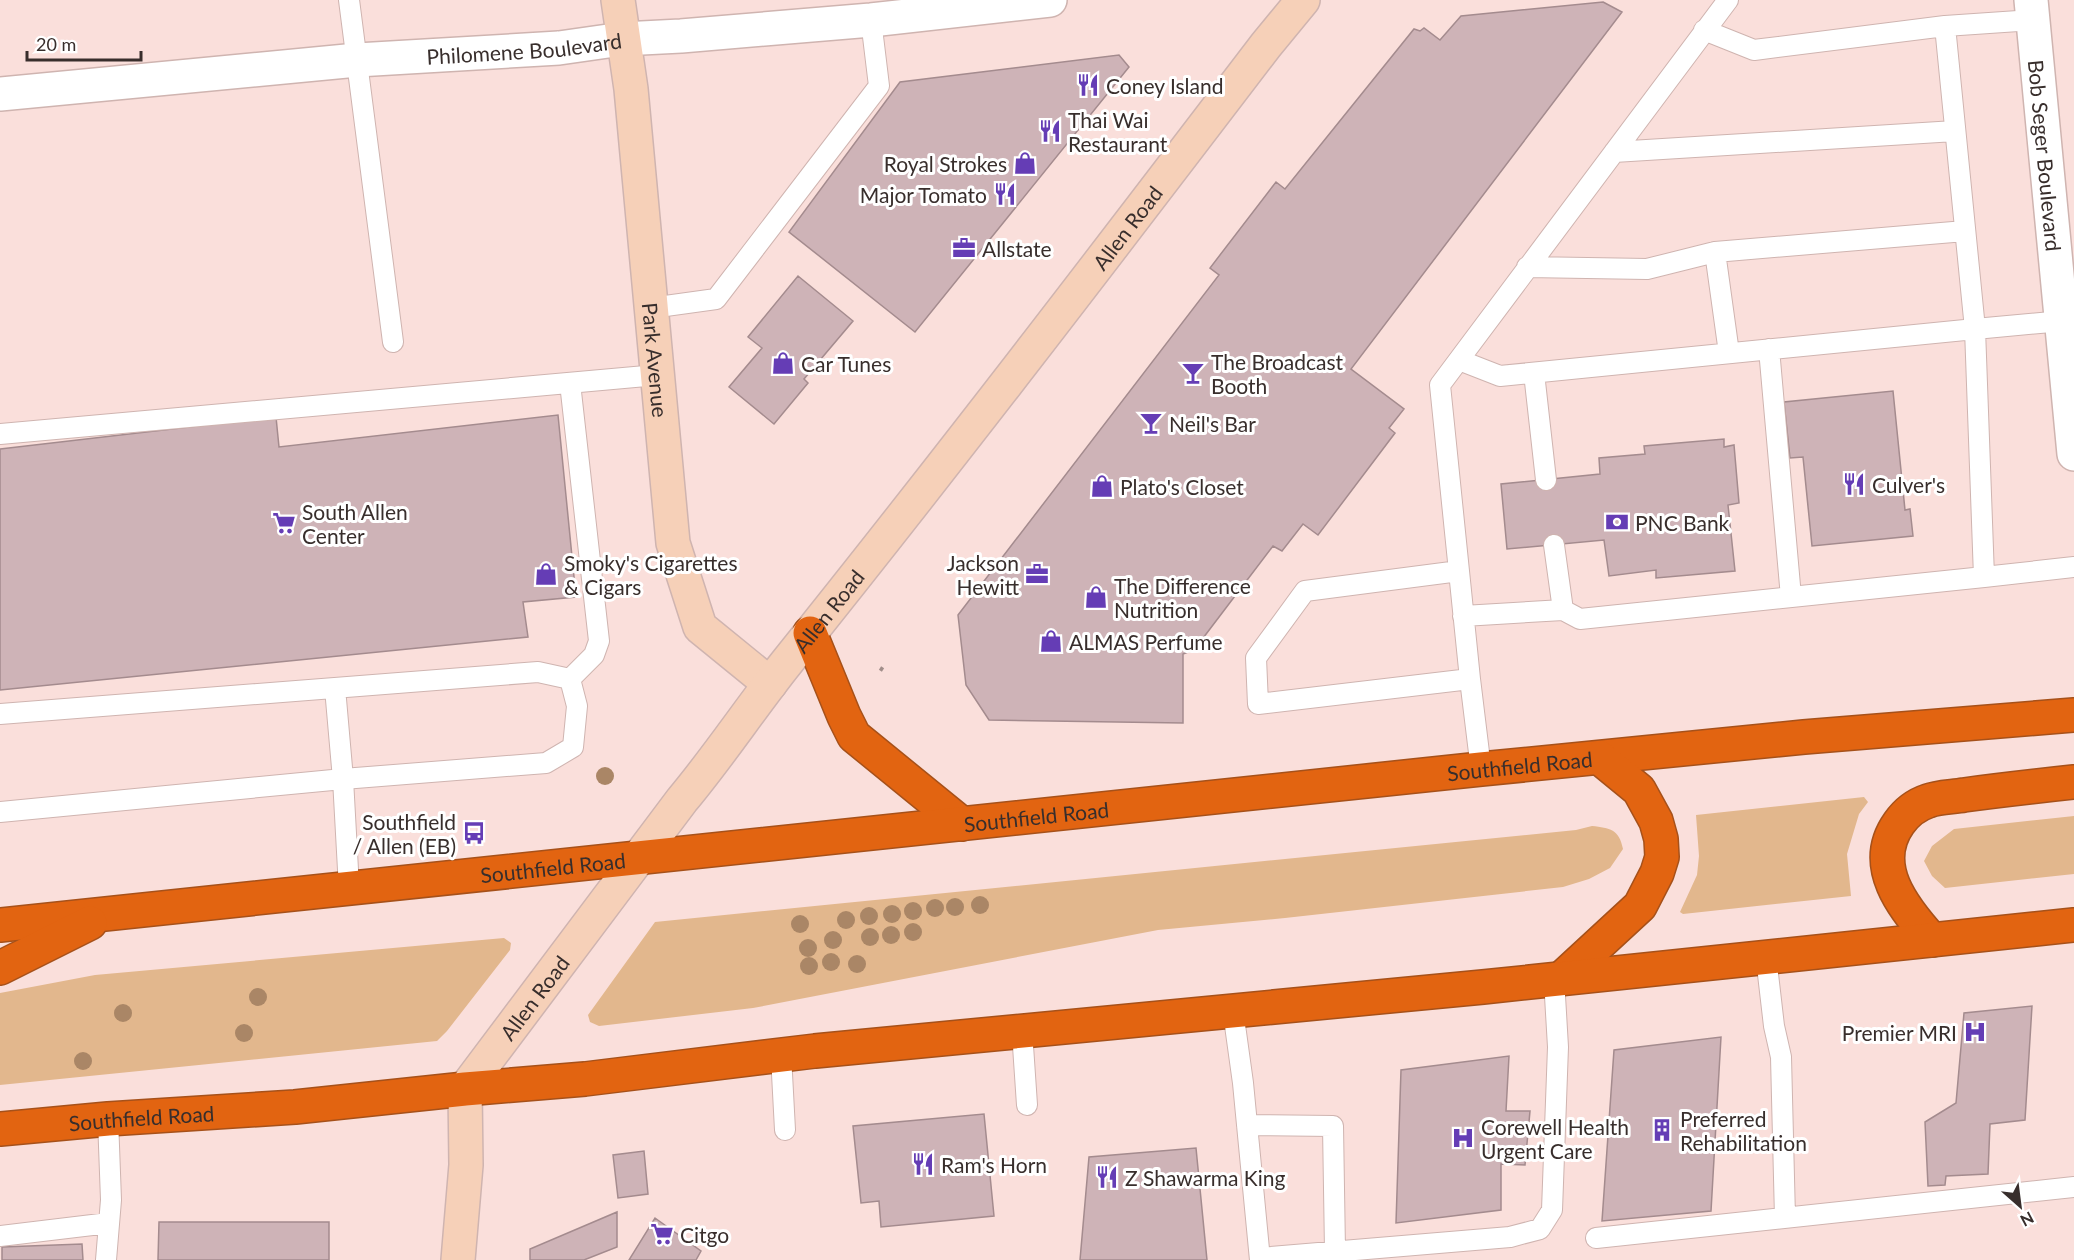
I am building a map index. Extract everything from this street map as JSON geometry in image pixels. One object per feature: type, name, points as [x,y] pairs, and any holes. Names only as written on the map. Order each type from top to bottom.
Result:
[{"type":"highway","points":[[810,633],[844,716],[855,736],[962,824]]},
{"type":"highway","name":"Southfield Road","points":[[0,925],[1481,769],[1803,737],[2074,715]]},
{"type":"highway","points":[[1558,979],[1640,906],[1657,873],[1662,857],[1661,839],[1656,821],[1639,790],[1600,758]]},
{"type":"highway","points":[[1932,940],[1908,914],[1895,890],[1886,861],[1891,834],[1906,814],[1928,800],[2074,782]]},
{"type":"highway","points":[[0,968],[108,914]]},
{"type":"highway","name":"Southfield Road","points":[[0,1129],[108,1119],[295,1107],[585,1079],[781,1055],[1558,979],[2074,925]]},
{"type":"main road","name":"Park Avenue","points":[[618,0],[631,89],[673,543],[700,627],[770,684]]},
{"type":"main road","name":"Allen Road","points":[[465,1089],[770,684],[990,405],[1303,0]]},
{"type":"main road","points":[[458,1260],[466,1165],[465,1089]]},
{"type":"street","name":"Philomene Boulevard","points":[[0,94],[357,60],[559,48],[622,39],[681,36],[857,14],[1050,0]]},
{"type":"street","name":"Bob Seger Boulevard","points":[[2032,10],[2065,264],[2062,321],[2074,454]]},
{"type":"lane","points":[[350,0],[393,342]]},
{"type":"lane","points":[[1481,769],[1440,385],[1728,0]]},
{"type":"lane","points":[[1704,30],[1754,50],[1945,26],[2032,10]]},
{"type":"lane","points":[[651,308],[716,299],[879,86],[857,14]]},
{"type":"lane","points":[[1945,26],[1975,329],[1984,577]]},
{"type":"lane","points":[[1614,152],[1955,131]]},
{"type":"lane","points":[[1527,267],[1647,269],[1715,252],[1965,231]]},
{"type":"lane","points":[[1715,252],[1729,353]]},
{"type":"lane","points":[[1459,360],[1500,376],[2062,321]]},
{"type":"lane","points":[[1769,349],[1791,597]]},
{"type":"lane","points":[[1534,373],[1546,480]]},
{"type":"lane","points":[[0,434],[657,375]]},
{"type":"lane","points":[[570,383],[599,641],[594,655],[570,679]]},
{"type":"lane","points":[[1554,545],[1563,610]]},
{"type":"lane","points":[[1464,616],[1563,610],[1580,619],[2074,567]]},
{"type":"lane","points":[[1459,571],[1305,591],[1256,658],[1258,704],[1470,679]]},
{"type":"lane","points":[[0,714],[538,672],[570,679]]},
{"type":"lane","points":[[0,812],[344,779],[546,763],[573,747],[577,706],[570,679]]},
{"type":"lane","points":[[335,687],[344,779],[349,888]]},
{"type":"lane","points":[[1766,957],[1774,1026],[1781,1057],[1785,1218]]},
{"type":"lane","points":[[1233,1011],[1260,1259],[1510,1237],[1540,1229],[1552,1210],[1558,979]]},
{"type":"lane","points":[[1022,1031],[1027,1105]]},
{"type":"lane","points":[[781,1055],[785,1130]]},
{"type":"lane","points":[[106,1260],[111,1200],[108,1119]]},
{"type":"lane","points":[[1247,1125],[1333,1125],[1335,1251]]},
{"type":"lane","points":[[1596,1238],[2074,1187]]},
{"type":"lane","points":[[0,1236],[109,1223]]},
{"type":"shaded area","points":[[1864,797],[1868,802],[1859,814],[1847,854],[1851,896],[1683,914],[1680,912],[1697,875],[1699,856],[1696,815]]},
{"type":"shaded area","points":[[2074,816],[2074,874],[1945,888],[1932,876],[1924,861],[1932,846],[1954,829]]},
{"type":"shaded area","points":[[1592,826],[1616,833],[1623,849],[1610,868],[1589,879],[1563,887],[1158,930],[753,1008],[599,1026],[590,1022],[588,1015],[655,922],[1576,830]]},
{"type":"shaded area","points":[[504,938],[511,943],[510,950],[437,1041],[0,1085],[0,993],[95,975]]},
{"type":"building","points":[[1603,2],[1622,12],[1351,369],[1404,409],[1389,428],[1395,433],[1318,535],[1303,524],[1282,551],[1273,546],[1197,646],[1193,642],[1195,648],[1183,654],[1183,723],[989,720],[966,685],[958,615],[1219,275],[1210,268],[1276,182],[1285,189],[1414,29],[1420,31],[1424,28],[1440,40],[1461,16]]},
{"type":"building","points":[[1119,55],[1129,67],[915,332],[789,232],[900,82]]},
{"type":"building","name":"Car Tunes","points":[[798,276],[853,321],[804,379],[808,383],[774,424],[729,387],[762,348],[748,337]]},
{"type":"building","name":"Culver's","points":[[1893,391],[1905,510],[1910,509],[1913,536],[1812,546],[1803,457],[1790,458],[1784,402]]},
{"type":"building","name":"South Allen Center","points":[[558,415],[576,597],[523,602],[528,637],[0,690],[0,449],[276,417],[279,447]]},
{"type":"building","name":"PNC Bank","points":[[1724,439],[1724,447],[1734,445],[1739,503],[1728,505],[1735,571],[1656,578],[1656,570],[1609,576],[1604,540],[1507,549],[1501,484],[1600,474],[1599,458],[1645,454],[1644,446]]},
{"type":"building","points":[[2032,1006],[2025,1120],[1990,1124],[1988,1174],[1946,1176],[1945,1185],[1928,1186],[1925,1122],[1956,1103],[1964,1013]]},
{"type":"building","name":"Preferred Rehabilitation","points":[[1721,1037],[1711,1211],[1602,1221],[1614,1050]]},
{"type":"building","name":"Corewell Health Urgent Care","points":[[1509,1056],[1506,1111],[1530,1111],[1525,1165],[1501,1164],[1501,1210],[1396,1223],[1401,1070]]},
{"type":"building","name":"Ram's Horn","points":[[984,1114],[994,1216],[881,1227],[879,1201],[861,1203],[853,1126]]},
{"type":"building","points":[[1196,1148],[1207,1260],[1080,1260],[1089,1157]]},
{"type":"building","points":[[644,1151],[648,1194],[618,1198],[613,1155]]},
{"type":"building","points":[[617,1212],[617,1247],[584,1260],[530,1260],[530,1249]]},
{"type":"building","name":"Citgo","points":[[655,1218],[701,1251],[696,1260],[629,1260]]},
{"type":"building","points":[[159,1222],[329,1222],[329,1260],[158,1260]]},
{"type":"building","points":[[82,1244],[83,1260],[2,1260],[2,1247]]},
{"type":"place","name":"Coney Island","points":[[1088,85]]},
{"type":"place","name":"Thai Wai Restaurant","points":[[1050,131]]},
{"type":"place","name":"Royal Strokes","points":[[1025,163]]},
{"type":"place","name":"Major Tomato","points":[[1005,194]]},
{"type":"place","name":"Allstate","points":[[964,248]]},
{"type":"place","name":"Car Tunes","points":[[783,363]]},
{"type":"place","name":"The Broadcast Booth","points":[[1193,373]]},
{"type":"place","name":"Neil's Bar","points":[[1151,423]]},
{"type":"place","name":"Culver's","points":[[1854,484]]},
{"type":"place","name":"Plato's Closet","points":[[1102,486]]},
{"type":"place","name":"PNC Bank","points":[[1617,522]]},
{"type":"place","name":"South Allen Center","points":[[284,523]]},
{"type":"place","name":"Smoky's Cigarettes & Cigars","points":[[546,574]]},
{"type":"place","name":"Jackson Hewitt","points":[[1037,574]]},
{"type":"place","name":"The Difference Nutrition","points":[[1096,597]]},
{"type":"place","name":"ALMAS Perfume","points":[[1051,641]]},
{"type":"place","name":"Southfield / Allen (EB)","points":[[474,833]]},
{"type":"place","name":"Premier MRI","points":[[1975,1032]]},
{"type":"place","name":"Preferred Rehabilitation","points":[[1662,1130]]},
{"type":"place","name":"Corewell Health Urgent Care","points":[[1463,1138]]},
{"type":"place","name":"Ram's Horn","points":[[923,1164]]},
{"type":"place","name":"Z Shawarma King","points":[[1107,1177]]},
{"type":"place","name":"Citgo","points":[[662,1234]]}]
